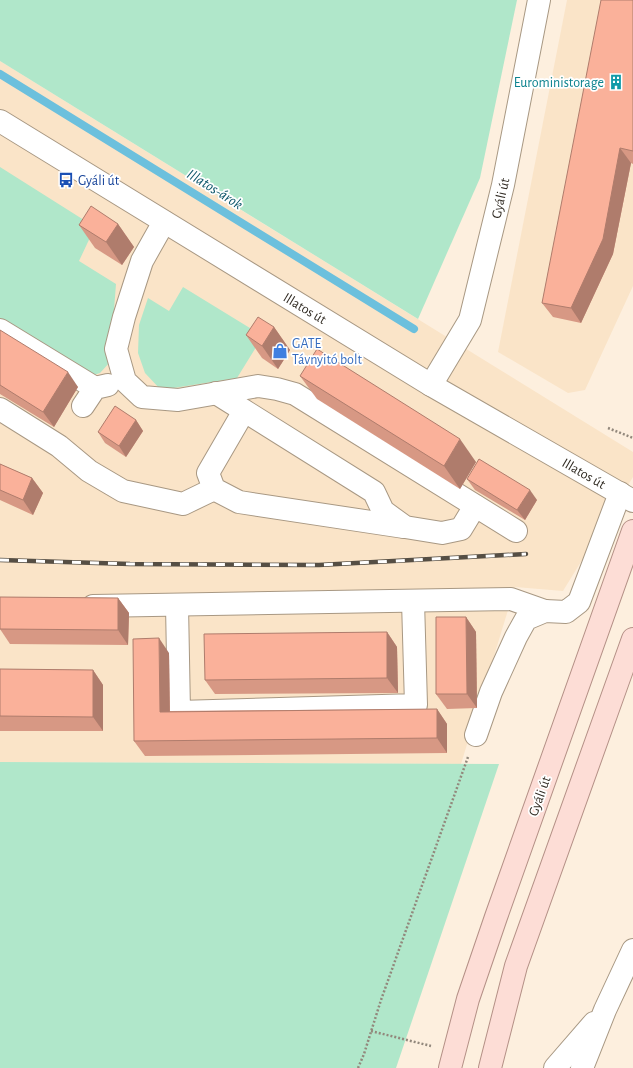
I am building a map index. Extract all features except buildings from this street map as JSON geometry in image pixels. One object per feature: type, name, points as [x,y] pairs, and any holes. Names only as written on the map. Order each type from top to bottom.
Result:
[{"type":"main road","name":"Gyáli út","points":[[446,1059],[633,531]]},
{"type":"main road","points":[[490,1065],[516,966],[633,639]]},
{"type":"street","name":"Gyáli út","points":[[431,385],[470,320],[503,185],[539,0]]},
{"type":"street","name":"Illatos út","points":[[0,122],[431,385],[626,497]]},
{"type":"street","points":[[164,222],[142,261],[124,317],[116,349],[125,381],[142,397],[178,400],[258,386],[295,394],[516,531]]},
{"type":"street","points":[[0,330],[95,388]]},
{"type":"street","points":[[83,406],[95,388],[125,381]]},
{"type":"street","points":[[216,393],[374,492],[383,511],[405,527]]},
{"type":"street","points":[[0,409],[59,446],[89,471],[123,491],[183,504],[214,489]]},
{"type":"street","points":[[244,411],[208,473],[214,489],[239,502],[442,533],[461,529],[475,506]]},
{"type":"street","points":[[77,606],[511,600],[545,611],[566,612],[579,602],[626,497]]},
{"type":"street","points":[[177,605],[179,712],[416,705],[412,601]]},
{"type":"street","points":[[476,735],[491,692],[516,637],[526,619],[545,611]]},
{"type":"street","points":[[582,1068],[605,1010],[633,950]]},
{"type":"street","points":[[555,1068],[605,1010]]},
{"type":"path","points":[[608,428],[633,438]]},
{"type":"path","points":[[358,1068],[476,735]]},
{"type":"path","points":[[371,1031],[446,1059]]},
{"type":"shaded area","points":[[567,0],[633,0],[633,286],[585,390],[568,393],[498,352]]},
{"type":"shaded area","points":[[0,61],[633,452],[633,477],[563,591],[515,587],[461,764],[0,762]]},
{"type":"green space","points":[[0,0],[517,0],[480,178],[418,319],[0,61]]},
{"type":"green space","points":[[0,167],[95,227],[79,261],[116,284],[110,362],[100,373],[91,376],[0,319]]},
{"type":"green space","points":[[183,287],[263,336],[237,378],[161,390],[145,373],[138,353],[139,325],[148,298],[169,311]]},
{"type":"green space","points":[[0,762],[499,764],[396,1068],[0,1068]]},
{"type":"waterway","name":"Illatos-árok","points":[[0,74],[414,329]]},
{"type":"railway","points":[[0,560],[130,564],[319,565],[526,554]]},
{"type":"place","name":"Euroministorage","points":[[616,82]]},
{"type":"place","name":"Gyáli út","points":[[66,180]]},
{"type":"place","name":"GATE Távnyitó bolt","points":[[280,351]]}]
